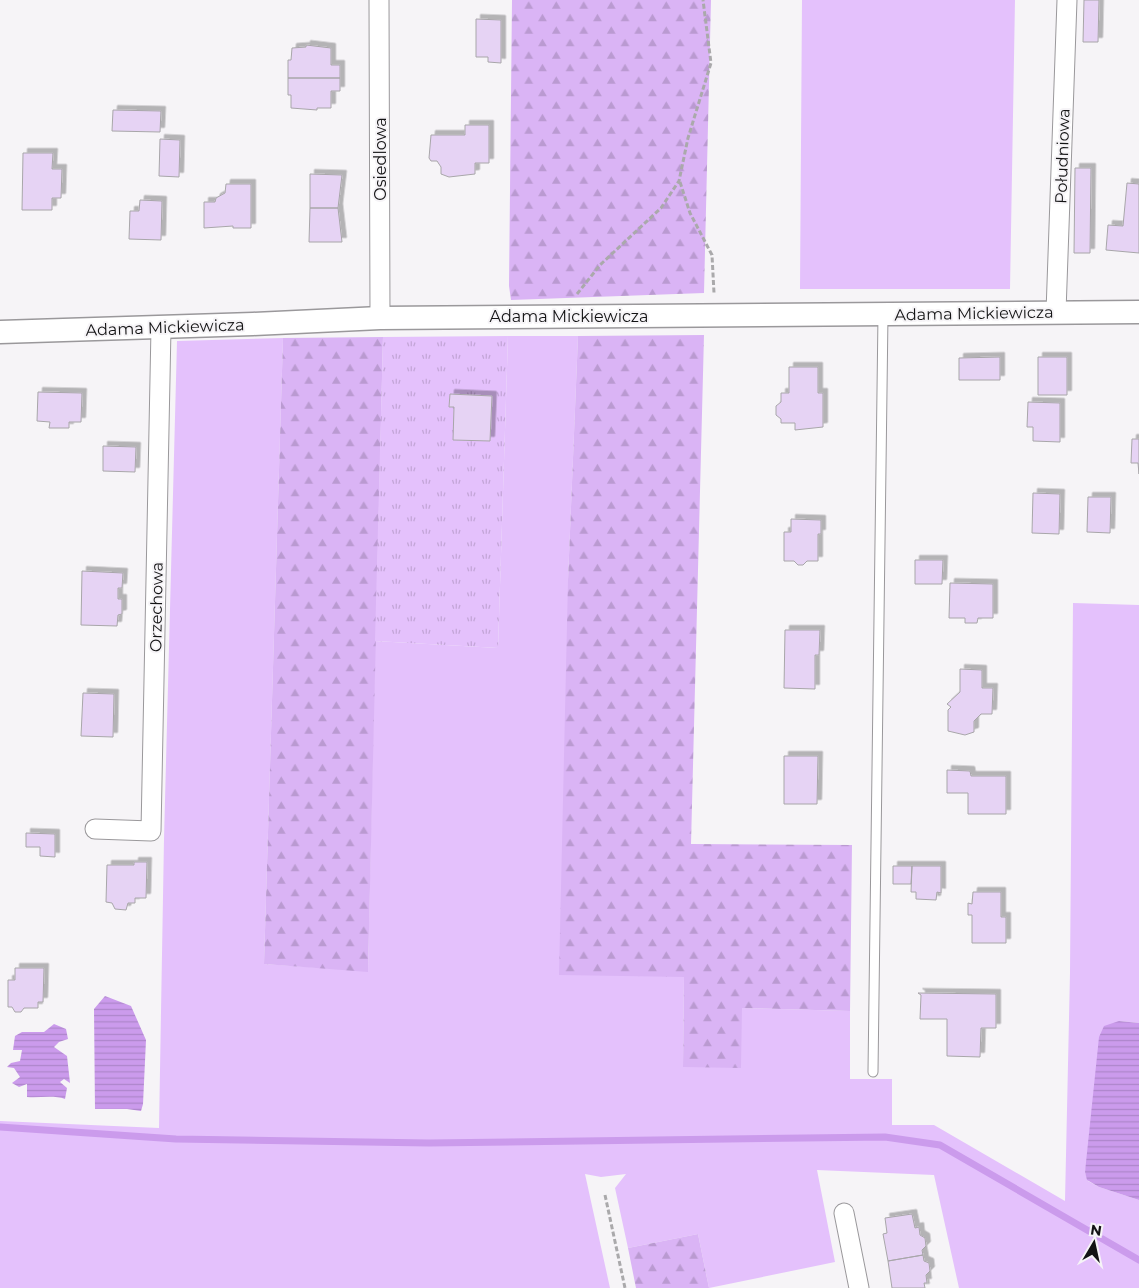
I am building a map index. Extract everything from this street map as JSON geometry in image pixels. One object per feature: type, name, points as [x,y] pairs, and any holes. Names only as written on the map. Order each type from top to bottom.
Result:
[{"type":"street","name":"Osiedlowa","points":[[380,0],[380,318]]},
{"type":"street","name":"Południowa","points":[[1056,312],[1067,0]]},
{"type":"street","name":"Adama Mickiewicza","points":[[0,332],[161,328],[380,318],[1139,312]]},
{"type":"street","name":"Orzechowa","points":[[95,829],[151,831],[161,328]]},
{"type":"street","points":[[844,1214],[859,1288]]},
{"type":"lane","points":[[873,1072],[883,314]]},
{"type":"path","points":[[559,316],[600,265],[661,208],[680,181],[688,138],[711,63],[703,0]]},
{"type":"path","points":[[680,181],[690,213],[712,255],[716,316]]},
{"type":"path","points":[[605,1195],[625,1288]]},
{"type":"green space","points":[[512,0],[711,0],[704,293],[511,300],[509,286]]},
{"type":"green space","points":[[802,0],[1015,0],[1010,289],[800,289]]},
{"type":"green space","points":[[704,335],[691,844],[852,845],[850,1011],[742,1008],[741,1068],[683,1067],[684,977],[559,975],[568,580],[578,336]]},
{"type":"green space","points":[[508,336],[578,336],[568,580],[684,977],[683,1067],[742,1008],[850,1011],[850,1079],[892,1079],[892,1125],[934,1125],[1065,1201],[1070,973],[1073,603],[1139,605],[1139,1023],[1119,1021],[1085,1172],[1088,1181],[1099,1187],[1139,1200],[1139,1288],[959,1288],[934,1175],[817,1170],[835,1262],[709,1288],[698,1234],[628,1248],[615,1188],[626,1174],[601,1177],[585,1174],[610,1288],[0,1288],[0,1121],[159,1128],[164,839],[177,341],[283,338],[264,964],[368,971],[375,641],[498,648]]},
{"type":"green space","points":[[508,336],[498,648],[375,641],[383,337]]},
{"type":"green space","points":[[383,337],[368,972],[264,964],[283,338]]},
{"type":"green space","points":[[698,1234],[709,1288],[636,1288],[628,1248]]},
{"type":"shaded area","points":[[105,996],[131,1006],[146,1040],[143,1104],[141,1111],[95,1109],[94,1009]]},
{"type":"shaded area","points":[[1119,1021],[1139,1023],[1139,1200],[1099,1187],[1087,1180],[1085,1172],[1099,1037],[1104,1026]]},
{"type":"shaded area","points":[[54,1024],[66,1029],[68,1039],[59,1042],[54,1047],[67,1056],[70,1083],[64,1079],[60,1082],[67,1088],[65,1099],[27,1097],[27,1084],[19,1087],[12,1083],[20,1077],[14,1068],[7,1067],[11,1063],[20,1061],[22,1050],[13,1050],[15,1036],[22,1032],[44,1032]]},
{"type":"building","points":[[1084,0],[1099,0],[1098,42],[1083,42]]},
{"type":"building","points":[[476,19],[501,20],[501,63],[488,62],[488,57],[476,57]]},
{"type":"building","points":[[306,45],[331,48],[331,65],[340,65],[340,78],[288,78],[288,60],[291,60],[292,48],[306,47]]},
{"type":"building","points":[[288,78],[340,78],[340,91],[331,91],[331,108],[317,108],[317,110],[291,108],[291,95],[288,95]]},
{"type":"building","points":[[113,110],[161,111],[160,132],[112,131]]},
{"type":"building","points":[[465,125],[489,125],[489,163],[475,163],[475,174],[449,177],[441,174],[441,167],[437,161],[431,161],[429,158],[431,135],[465,135]]},
{"type":"building","points":[[160,139],[180,140],[179,177],[159,176]]},
{"type":"building","points":[[23,153],[53,153],[52,169],[62,169],[61,198],[52,198],[52,210],[22,210]]},
{"type":"building","points":[[1075,168],[1091,168],[1090,253],[1074,253]]},
{"type":"building","points":[[310,174],[342,175],[338,208],[310,208]]},
{"type":"building","points":[[1127,183],[1139,184],[1139,253],[1106,250],[1108,225],[1123,226]]},
{"type":"building","points":[[226,184],[251,184],[251,228],[233,228],[233,226],[204,228],[204,202],[215,202],[216,198],[225,193]]},
{"type":"building","points":[[140,200],[162,201],[161,240],[129,239],[130,211],[139,211]]},
{"type":"building","points":[[310,208],[338,208],[342,242],[309,242]]},
{"type":"building","points":[[1000,357],[1000,380],[959,380],[959,358]]},
{"type":"building","points":[[1038,357],[1067,357],[1067,395],[1038,395]]},
{"type":"building","points":[[789,367],[818,367],[818,393],[823,393],[823,427],[795,430],[795,423],[781,423],[781,419],[776,415],[776,406],[781,402],[781,393],[789,393]]},
{"type":"building","points":[[38,392],[82,393],[81,422],[69,422],[69,428],[49,428],[50,422],[37,421]]},
{"type":"building","points":[[450,394],[492,396],[490,441],[453,440],[454,407],[449,407]]},
{"type":"building","points":[[1028,402],[1060,403],[1060,442],[1033,441],[1033,427],[1027,427]]},
{"type":"building","points":[[1132,439],[1139,439],[1139,474],[1138,463],[1131,463]]},
{"type":"building","points":[[103,446],[136,447],[135,472],[103,471]]},
{"type":"building","points":[[1033,493],[1060,494],[1059,534],[1032,533]]},
{"type":"building","points":[[1088,497],[1111,497],[1110,533],[1087,532]]},
{"type":"building","points":[[791,519],[821,520],[821,534],[818,534],[818,561],[807,561],[803,565],[798,565],[794,561],[784,561],[784,532],[791,532]]},
{"type":"building","points":[[915,560],[943,560],[942,584],[915,584]]},
{"type":"building","points":[[82,571],[123,573],[122,588],[118,588],[118,599],[122,599],[122,614],[118,615],[117,626],[81,625]]},
{"type":"building","points":[[950,583],[993,584],[993,618],[978,618],[977,623],[965,623],[965,618],[949,618]]},
{"type":"building","points":[[785,630],[820,630],[819,655],[815,655],[815,689],[784,688]]},
{"type":"building","points":[[960,669],[982,670],[982,688],[993,688],[992,714],[981,714],[974,721],[974,732],[965,735],[948,731],[948,710],[951,707],[947,704],[960,692]]},
{"type":"building","points":[[83,693],[114,694],[113,737],[81,736]]},
{"type":"building","points":[[784,756],[818,756],[817,804],[784,804]]},
{"type":"building","points":[[947,770],[970,771],[971,776],[1006,776],[1006,814],[968,814],[968,793],[947,793]]},
{"type":"building","points":[[26,833],[55,834],[55,857],[40,856],[40,847],[26,847]]},
{"type":"building","points":[[134,862],[147,862],[146,898],[135,898],[135,903],[128,903],[126,910],[115,909],[112,903],[106,902],[107,865],[134,865]]},
{"type":"building","points":[[893,866],[912,866],[911,884],[893,884]]},
{"type":"building","points":[[912,866],[941,866],[941,893],[937,892],[936,900],[916,899],[916,892],[911,892]]},
{"type":"building","points":[[973,892],[1001,892],[1001,917],[1006,917],[1006,943],[972,943],[972,915],[968,915],[968,903],[972,904]]},
{"type":"building","points":[[15,968],[44,968],[43,1002],[38,1002],[38,1008],[24,1008],[21,1012],[15,1012],[12,1007],[8,1007],[8,980],[15,980]]},
{"type":"building","points":[[918,993],[996,994],[996,1028],[981,1028],[980,1057],[947,1056],[947,1019],[920,1019],[921,995]]},
{"type":"building","points":[[912,1214],[915,1228],[919,1227],[920,1235],[925,1238],[926,1246],[922,1250],[923,1255],[888,1261],[883,1234],[887,1233],[885,1218]]},
{"type":"building","points":[[923,1255],[924,1261],[929,1263],[930,1271],[926,1275],[927,1283],[924,1283],[925,1288],[892,1288],[888,1261]]},
{"type":"waterway","points":[[0,1127],[176,1139],[429,1143],[885,1137],[940,1145],[1139,1260]]}]
